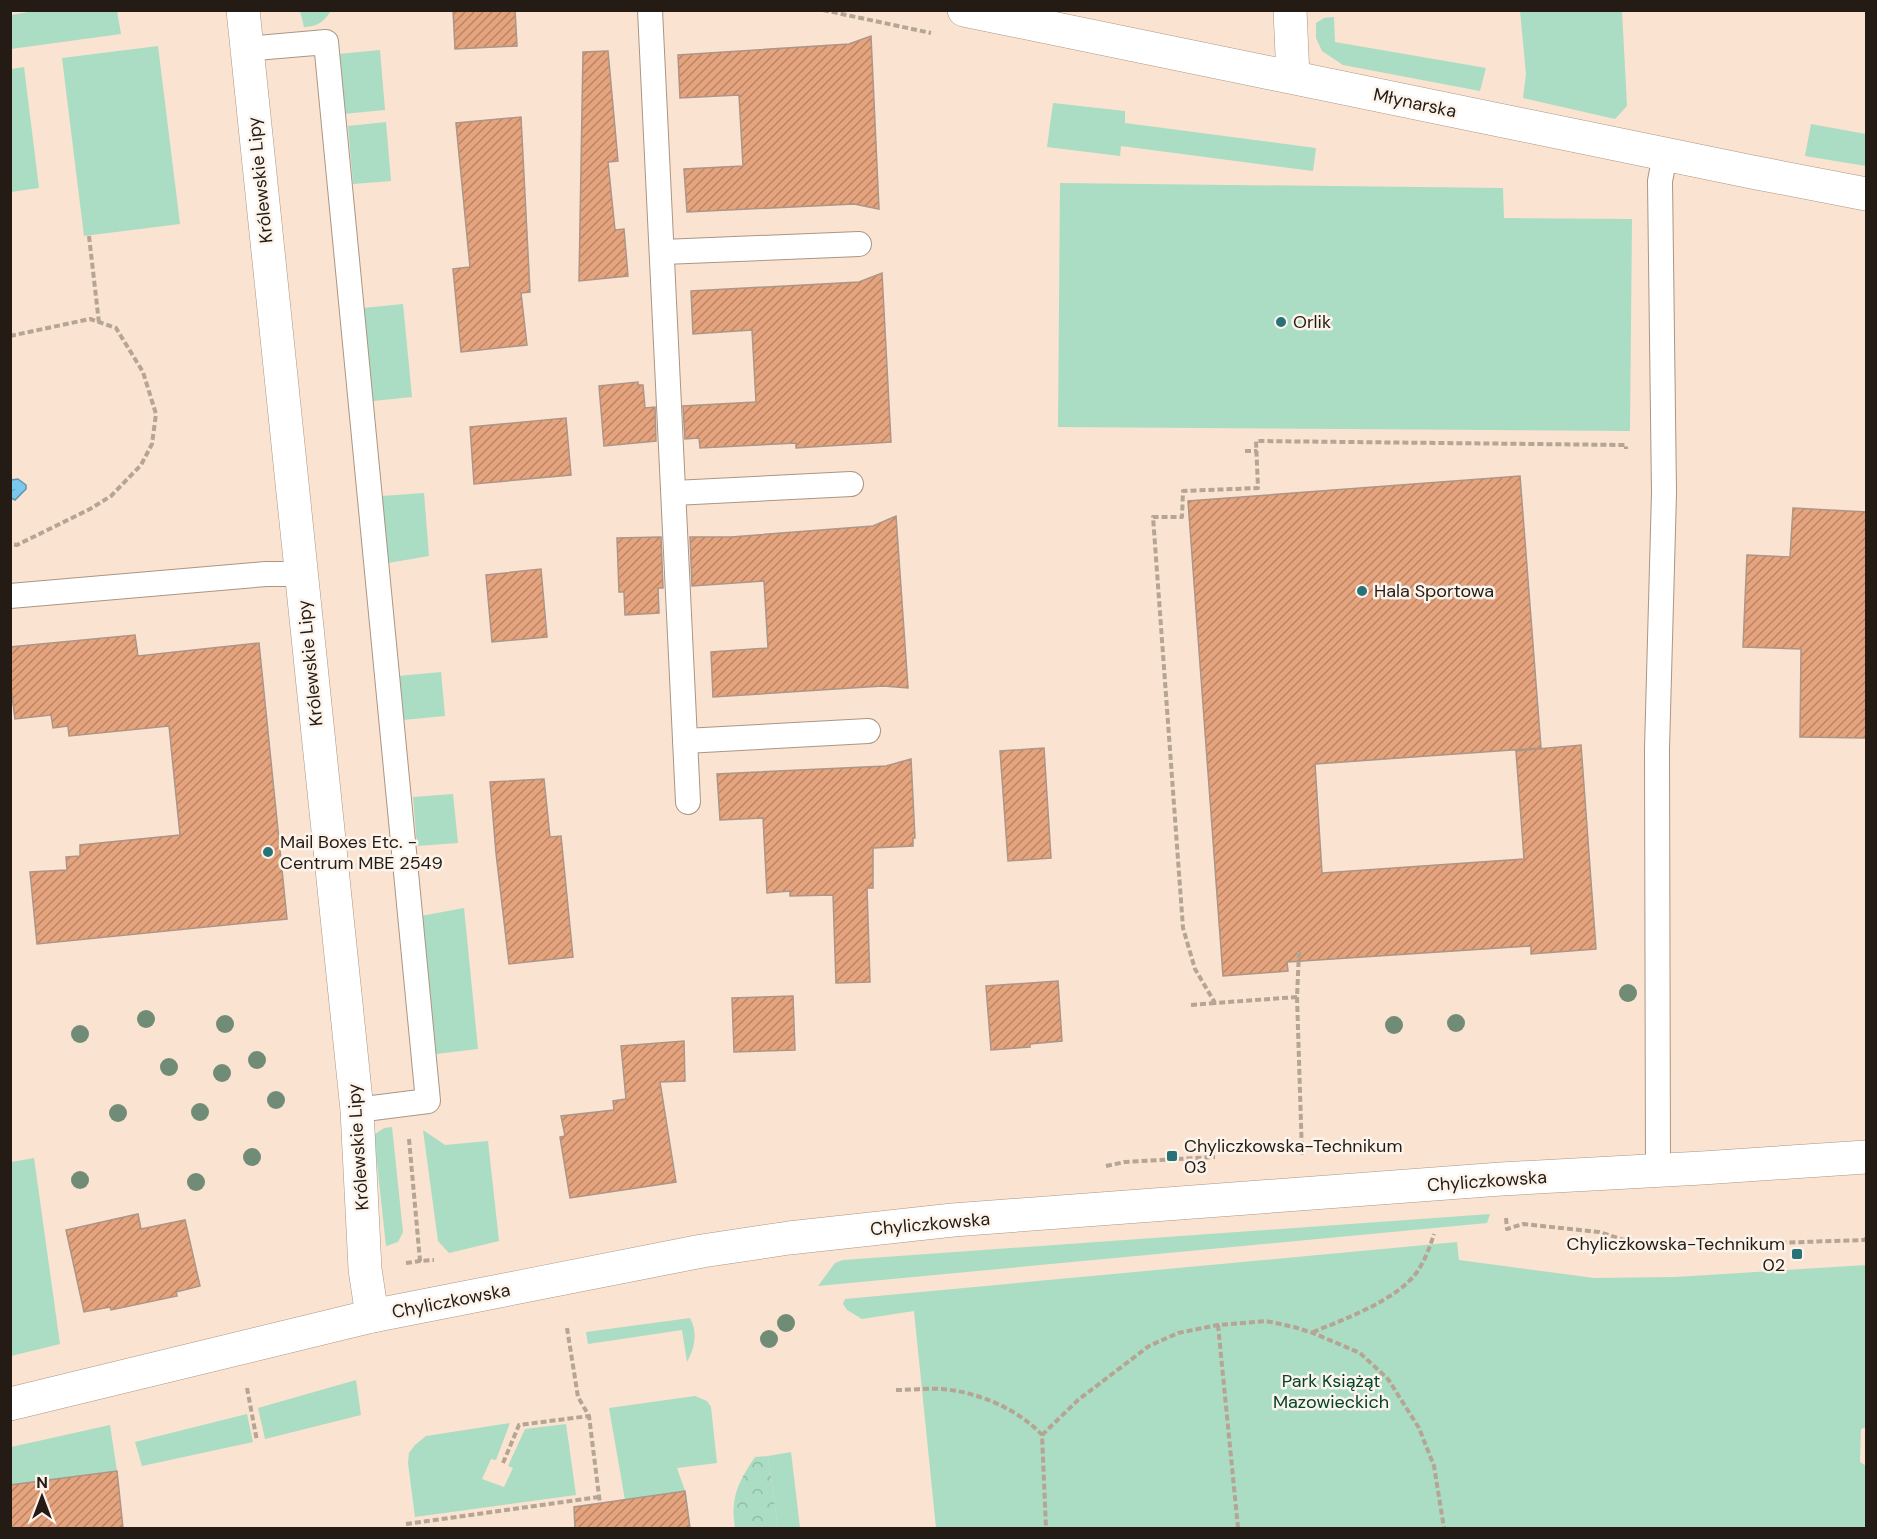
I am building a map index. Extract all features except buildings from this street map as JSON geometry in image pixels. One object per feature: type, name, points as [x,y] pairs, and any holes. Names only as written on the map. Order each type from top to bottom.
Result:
[{"type":"street","name":"Królewskie Lipy","points":[[243,10],[357,1110],[365,1269],[372,1316]]},
{"type":"street","name":"Młynarska","points":[[964,10],[1665,155],[1866,194]]},
{"type":"street","points":[[1290,10],[1293,77]]},
{"type":"street","name":"Chyliczkowska","points":[[10,1404],[372,1316],[702,1251],[819,1234],[953,1220],[1501,1179],[1658,1171],[1866,1156]]},
{"type":"lane","points":[[650,10],[688,802]]},
{"type":"lane","points":[[246,49],[326,42],[428,1101],[357,1110]]},
{"type":"lane","points":[[1658,1171],[1657,749],[1664,494],[1660,181],[1665,155]]},
{"type":"lane","points":[[663,252],[858,244]]},
{"type":"lane","points":[[674,493],[851,484]]},
{"type":"lane","points":[[10,596],[266,574],[301,574]]},
{"type":"lane","points":[[685,741],[868,730]]},
{"type":"path","points":[[89,236],[99,322]]},
{"type":"path","points":[[10,336],[90,319],[116,328],[143,372],[156,414],[152,444],[141,465],[111,496],[90,509],[17,545],[10,544]]},
{"type":"path","points":[[1215,1003],[1195,969],[1183,927],[1154,517],[1182,517],[1183,491],[1258,488],[1256,441],[1626,445],[1626,456]]},
{"type":"path","points":[[1245,451],[1257,451]]},
{"type":"path","points":[[1299,952],[1297,997],[1302,1145]]},
{"type":"path","points":[[1191,1005],[1297,997]]},
{"type":"path","points":[[405,1104],[420,1261],[442,1259]]},
{"type":"path","points":[[1103,1167],[1125,1162],[1218,1157]]},
{"type":"path","points":[[1507,1228],[1523,1224],[1599,1232],[1646,1247],[1866,1239]]},
{"type":"path","points":[[1313,1333],[1359,1313],[1401,1288],[1416,1273],[1426,1256],[1434,1234]]},
{"type":"path","points":[[1042,1435],[1078,1400],[1149,1346],[1178,1333],[1218,1325],[1266,1321],[1313,1333],[1360,1353],[1388,1379],[1419,1428],[1427,1447],[1434,1466],[1444,1528]]},
{"type":"path","points":[[1218,1325],[1238,1528]]},
{"type":"path","points":[[567,1328],[578,1397],[589,1416],[600,1503]]},
{"type":"path","points":[[246,1384],[257,1441]]},
{"type":"path","points":[[896,1390],[943,1389],[979,1397],[1004,1407],[1032,1424],[1042,1435],[1046,1528]]},
{"type":"path","points":[[503,1463],[519,1425],[589,1416]]},
{"type":"path","points":[[406,1524],[599,1497]]},
{"type":"green space","points":[[40,10],[117,11],[121,34],[11,49],[11,15]]},
{"type":"green space","points":[[300,10],[344,11],[330,12],[319,23],[304,27]]},
{"type":"green space","points":[[1520,11],[1622,11],[1627,106],[1615,119],[1523,98],[1526,74]]},
{"type":"green space","points":[[1334,17],[1335,42],[1486,68],[1480,91],[1343,65],[1322,51],[1316,38],[1316,23],[1324,18]]},
{"type":"green space","points":[[158,46],[180,224],[84,236],[62,58]]},
{"type":"green space","points":[[380,50],[385,110],[343,114],[338,54]]},
{"type":"green space","points":[[24,67],[39,188],[11,192],[11,69]]},
{"type":"green space","points":[[1053,103],[1125,111],[1125,123],[1316,148],[1313,171],[1121,146],[1120,156],[1047,147]]},
{"type":"green space","points":[[386,122],[391,181],[353,184],[348,126]]},
{"type":"green space","points":[[1811,124],[1866,134],[1866,166],[1805,156]]},
{"type":"green space","name":"Orlik","points":[[1060,183],[1503,188],[1504,218],[1632,219],[1630,431],[1058,427]]},
{"type":"green space","points":[[403,304],[412,397],[373,401],[363,308]]},
{"type":"green space","points":[[424,493],[429,556],[388,563],[382,496]]},
{"type":"green space","points":[[441,672],[445,716],[403,720],[398,676]]},
{"type":"green space","points":[[453,794],[458,843],[417,846],[413,797]]},
{"type":"green space","points":[[464,908],[478,1049],[436,1054],[421,916]]},
{"type":"green space","points":[[392,1127],[403,1232],[398,1242],[386,1246],[374,1135],[384,1128]]},
{"type":"green space","points":[[423,1130],[445,1145],[488,1141],[499,1241],[449,1253],[438,1241]]},
{"type":"green space","points":[[34,1158],[60,1344],[11,1356],[11,1162]]},
{"type":"green space","points":[[1490,1214],[1487,1223],[818,1286],[835,1263],[843,1260]]},
{"type":"green space","name":"Park Książąt Mazowieckich","points":[[1457,1242],[1459,1260],[1594,1278],[1675,1277],[1866,1265],[1866,1427],[1861,1429],[1860,1462],[1866,1466],[1866,1528],[936,1528],[914,1311],[862,1319],[847,1310],[843,1304],[845,1299]]},
{"type":"green space","points":[[690,1318],[694,1329],[694,1340],[687,1362],[682,1330],[588,1344],[586,1332]]},
{"type":"green space","points":[[356,1380],[361,1415],[265,1439],[258,1408]]},
{"type":"green space","points":[[695,1396],[707,1401],[711,1407],[717,1463],[677,1468],[685,1491],[625,1500],[609,1408]]},
{"type":"green space","points":[[247,1414],[253,1442],[142,1466],[135,1442]]},
{"type":"green space","points":[[510,1423],[496,1460],[491,1459],[482,1479],[504,1487],[513,1468],[508,1466],[525,1429],[566,1424],[576,1495],[415,1517],[408,1463],[409,1453],[415,1445],[426,1436]]},
{"type":"green space","points":[[110,1425],[117,1471],[11,1485],[11,1447]]},
{"type":"green space","points":[[791,1452],[800,1528],[778,1528],[768,1456]]},
{"type":"green space","points":[[768,1456],[778,1528],[735,1528],[735,1499],[744,1474],[755,1457]]},
{"type":"water","points":[[18,479],[26,485],[26,489],[15,500],[11,498],[11,480]]},
{"type":"place","name":"Orlik","points":[[1281,322]]},
{"type":"place","name":"Hala Sportowa","points":[[1362,591]]},
{"type":"place","name":"Mail Boxes Etc. - Centrum MBE 2549","points":[[268,852]]},
{"type":"place","name":"Chyliczkowska-Technikum 03","points":[[1172,1156]]},
{"type":"place","name":"Chyliczkowska-Technikum 02","points":[[1797,1254]]}]
